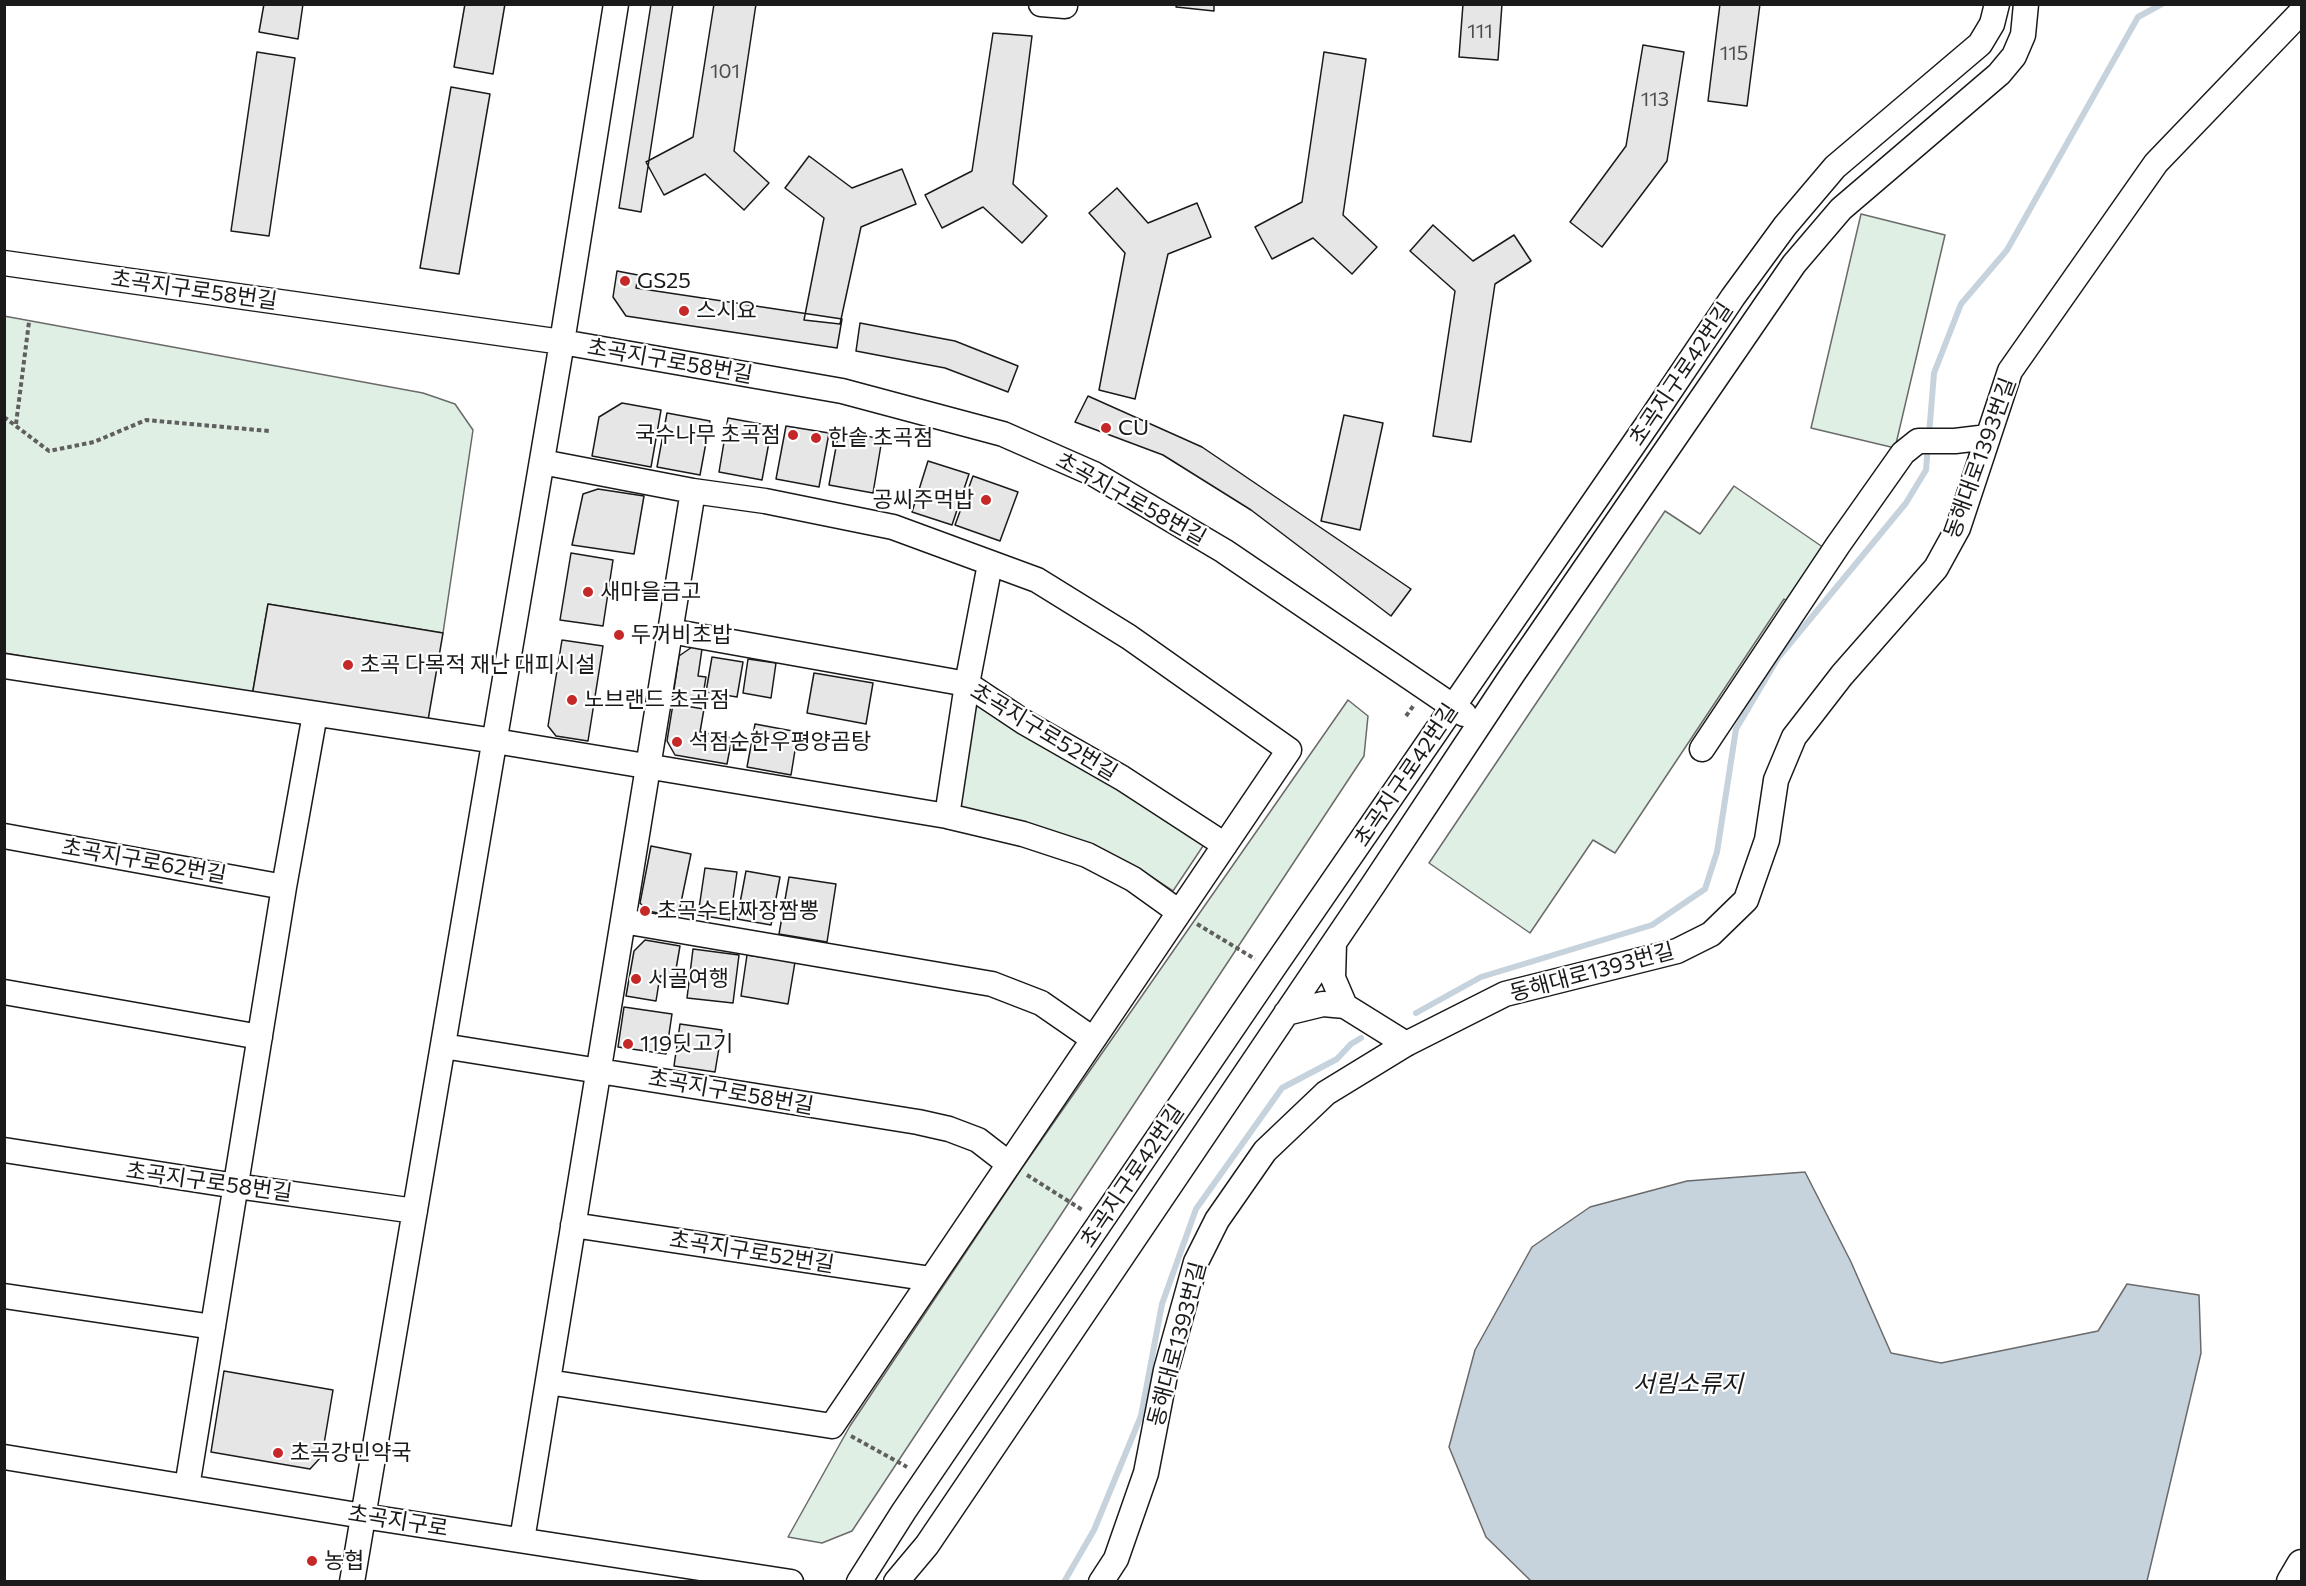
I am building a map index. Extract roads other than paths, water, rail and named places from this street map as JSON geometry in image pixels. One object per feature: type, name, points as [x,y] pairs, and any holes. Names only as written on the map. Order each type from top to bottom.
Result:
[{"type":"main road","points":[[2292,1581],[2301,1565]]},
{"type":"street","points":[[1041,4],[1065,6]]},
{"type":"street","name":"초곡지구로58번길","points":[[352,1581],[542,462],[615,5]]},
{"type":"street","name":"초곡지구로42번길","points":[[859,1581],[1101,1221],[1733,297],[1785,226],[1835,167],[1980,44],[1992,24],[1997,6]]},
{"type":"street","name":"초곡지구로42번길","points":[[896,1581],[927,1545],[1479,725],[1794,264],[1841,209],[1999,74],[2014,56],[2023,35],[2026,11]]},
{"type":"street","name":"동해대로1393번길","points":[[1101,1581],[1116,1559],[1146,1473],[1178,1326],[1196,1262],[1217,1221],[1265,1151],[1326,1093],[1406,1044],[1506,994],[1677,951],[1711,934],[1746,900],[1767,840],[1776,780],[1794,737],[1842,675],[1936,568],[1958,528],[2010,371],[2156,163],[2301,11]]},
{"type":"street","name":"초곡지구로58번길","points":[[4,263],[562,342],[842,391],[1003,434],[1094,474],[1224,551],[1479,725]]},
{"type":"street","points":[[1702,749],[1838,545],[1903,453],[1918,441],[1955,441],[1988,437]]},
{"type":"street","points":[[542,462],[693,491],[765,501],[893,527],[1036,580],[1129,637],[1289,750],[832,1426],[548,1382]]},
{"type":"street","points":[[522,1540],[693,491]]},
{"type":"street","points":[[947,816],[967,684],[990,564]]},
{"type":"street","name":"초곡지구로52번길","points":[[670,632],[967,684],[1024,722],[1122,778],[1225,845]]},
{"type":"street","points":[[4,666],[495,741],[947,816],[1023,834],[1087,855],[1133,879],[1179,912]]},
{"type":"street","points":[[187,1487],[284,887],[315,714]]},
{"type":"street","name":"초곡지구로62번길","points":[[4,836],[284,887]]},
{"type":"street","points":[[623,921],[992,984],[1041,1003],[1093,1040]]},
{"type":"street","points":[[1334,943],[1333,978],[1345,1006]]},
{"type":"street","points":[[4,992],[260,1036]]},
{"type":"street","points":[[1286,1013],[1323,1004],[1345,1006],[1406,1044]]},
{"type":"street","name":"초곡지구로58번길","points":[[443,1046],[949,1129],[978,1140],[1009,1164]]},
{"type":"street","name":"초곡지구로58번길","points":[[4,1150],[415,1211]]},
{"type":"street","name":"초곡지구로52번길","points":[[573,1225],[931,1279]]},
{"type":"street","points":[[4,1296],[213,1327]]},
{"type":"street","points":[[968,1417],[1000,1436]]},
{"type":"street","name":"초곡지구로","points":[[4,1457],[363,1516],[791,1581]]},
{"type":"water","name":"서림소류지","points":[[1805,1172],[1851,1262],[1891,1353],[1941,1363],[2098,1331],[2127,1284],[2199,1295],[2201,1353],[2147,1581],[1531,1581],[1486,1537],[1449,1447],[1475,1350],[1532,1247],[1590,1207],[1687,1181]]},
{"type":"waterway","points":[[1929,435],[1934,373],[1961,304],[2007,250],[2138,17],[2162,4]]},
{"type":"waterway","points":[[1416,1013],[1481,977],[1652,925],[1705,889],[1717,852],[1736,729],[1778,658],[1906,503],[1926,470],[1928,445]]},
{"type":"waterway","points":[[1064,1582],[1094,1530],[1141,1416],[1162,1304],[1196,1209],[1282,1088],[1337,1059],[1351,1044],[1361,1038]]},
{"type":"place","name":"GS25","points":[[625,281]]},
{"type":"place","name":"스시요","points":[[684,311]]},
{"type":"place","name":"CU","points":[[1106,428]]},
{"type":"place","name":"국수나무 초곡점","points":[[793,435]]},
{"type":"place","name":"한솥 초곡점","points":[[816,438]]},
{"type":"place","name":"공씨주먹밥","points":[[986,500]]},
{"type":"place","name":"새마을금고","points":[[588,592]]},
{"type":"place","name":"두꺼비초밥","points":[[619,635]]},
{"type":"place","name":"초곡 다목적 재난 대피시설","points":[[348,665]]},
{"type":"place","name":"노브랜드 초곡점","points":[[572,700]]},
{"type":"place","name":"석점순한우평양곰탕","points":[[677,742]]},
{"type":"place","name":"초곡수타짜장짬뽕","points":[[645,911]]},
{"type":"place","name":"시골여행","points":[[636,979]]},
{"type":"place","name":"119딧고기","points":[[628,1044]]},
{"type":"place","name":"초곡강민약국","points":[[278,1453]]},
{"type":"place","name":"농협","points":[[312,1561]]}]
